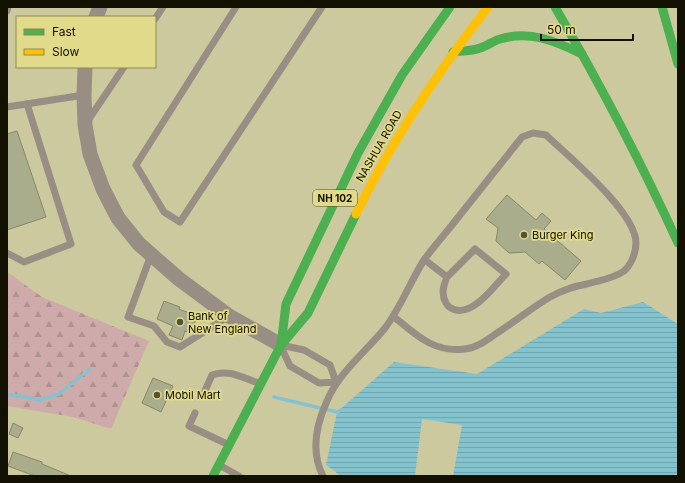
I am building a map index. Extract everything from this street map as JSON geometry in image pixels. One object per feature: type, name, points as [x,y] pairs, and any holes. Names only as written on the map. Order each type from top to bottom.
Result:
[{"type":"main road","name":"NASHUA ROAD","points":[[281,345],[286,304],[358,152],[378,114],[402,75],[450,7]]},
{"type":"main road","name":"NASHUA ROAD","points":[[213,476],[281,345],[308,313],[378,170],[412,113],[453,52],[488,7]]},
{"type":"main road","points":[[555,7],[639,159],[678,243]]},
{"type":"main road","points":[[662,7],[678,64]]},
{"type":"main road","points":[[453,52],[480,48],[498,39],[526,35],[551,40],[582,54]]},
{"type":"street","points":[[85,68],[84,95],[90,154],[103,188],[118,218],[139,244],[179,279],[229,316],[281,345]]},
{"type":"lane","points":[[7,11],[8,7]]},
{"type":"lane","points":[[156,18],[163,7]]},
{"type":"lane","points":[[236,7],[136,165],[164,212],[180,222],[322,7]]},
{"type":"lane","points":[[86,125],[123,68]]},
{"type":"lane","points":[[7,107],[84,95]]},
{"type":"lane","points":[[7,253],[24,262],[71,244],[26,104]]},
{"type":"lane","points":[[322,476],[318,468],[315,453],[315,437],[319,420],[336,382],[372,343],[393,316],[425,260],[522,137],[533,133],[546,135],[606,193],[624,213],[630,223],[636,244],[631,262],[626,269],[608,279],[585,284],[551,297],[482,343],[467,349],[442,349],[416,334],[393,316]]},
{"type":"lane","points":[[476,248],[506,274],[473,307],[463,311],[454,310],[447,306],[443,298],[442,287],[447,277],[476,248]]},
{"type":"lane","points":[[151,255],[128,316],[154,326],[167,342],[180,347],[229,316]]},
{"type":"lane","points":[[425,260],[447,277]]},
{"type":"lane","points":[[281,345],[290,366],[319,383],[336,382]]},
{"type":"lane","points":[[281,345],[304,350],[330,365],[336,382]]},
{"type":"lane","points":[[204,393],[212,375],[220,372],[229,372],[261,384]]},
{"type":"lane","points":[[195,413],[189,426],[229,445]]},
{"type":"lane","points":[[219,465],[239,476]]},
{"type":"green space","points":[[7,272],[42,297],[149,341],[111,429],[73,417],[7,406]]},
{"type":"water","points":[[643,302],[678,324],[678,476],[453,476],[462,425],[422,419],[415,476],[341,476],[326,465],[337,412],[394,362],[477,374],[584,309],[601,313]]},
{"type":"building","points":[[17,131],[46,217],[7,230],[7,134]]},
{"type":"building","name":"Burger King","points":[[507,195],[536,220],[542,213],[551,221],[544,229],[581,261],[565,280],[542,261],[539,264],[525,252],[509,253],[496,241],[498,228],[486,219]]},
{"type":"building","name":"Bank of New England","points":[[164,301],[197,316],[191,333],[185,331],[182,340],[169,335],[173,326],[157,319]]},
{"type":"building","name":"Mobil Mart","points":[[153,378],[173,386],[161,412],[142,403]]},
{"type":"building","points":[[13,423],[23,428],[18,438],[9,434]]},
{"type":"building","points":[[13,452],[42,462],[42,464],[71,476],[35,476],[8,466]]},
{"type":"waterway","points":[[7,394],[40,400],[59,394],[90,369]]},
{"type":"waterway","points":[[274,397],[337,412],[341,410]]},
{"type":"traffic: fast","points":[[281,345],[286,304],[358,153],[402,75],[450,7]]},
{"type":"traffic: fast","points":[[555,7],[620,124],[678,243]]},
{"type":"traffic: fast","points":[[662,7],[678,64]]},
{"type":"traffic: fast","points":[[453,52],[477,49],[500,39],[532,36],[552,41],[582,54]]},
{"type":"traffic: fast","points":[[213,476],[281,345],[308,313],[356,214]]},
{"type":"traffic: slow","points":[[356,214],[400,133],[451,56],[488,7]]},
{"type":"place","name":"Burger King","points":[[524,235]]},
{"type":"place","name":"Bank of New England","points":[[180,322]]},
{"type":"place","name":"Mobil Mart","points":[[157,395]]}]
